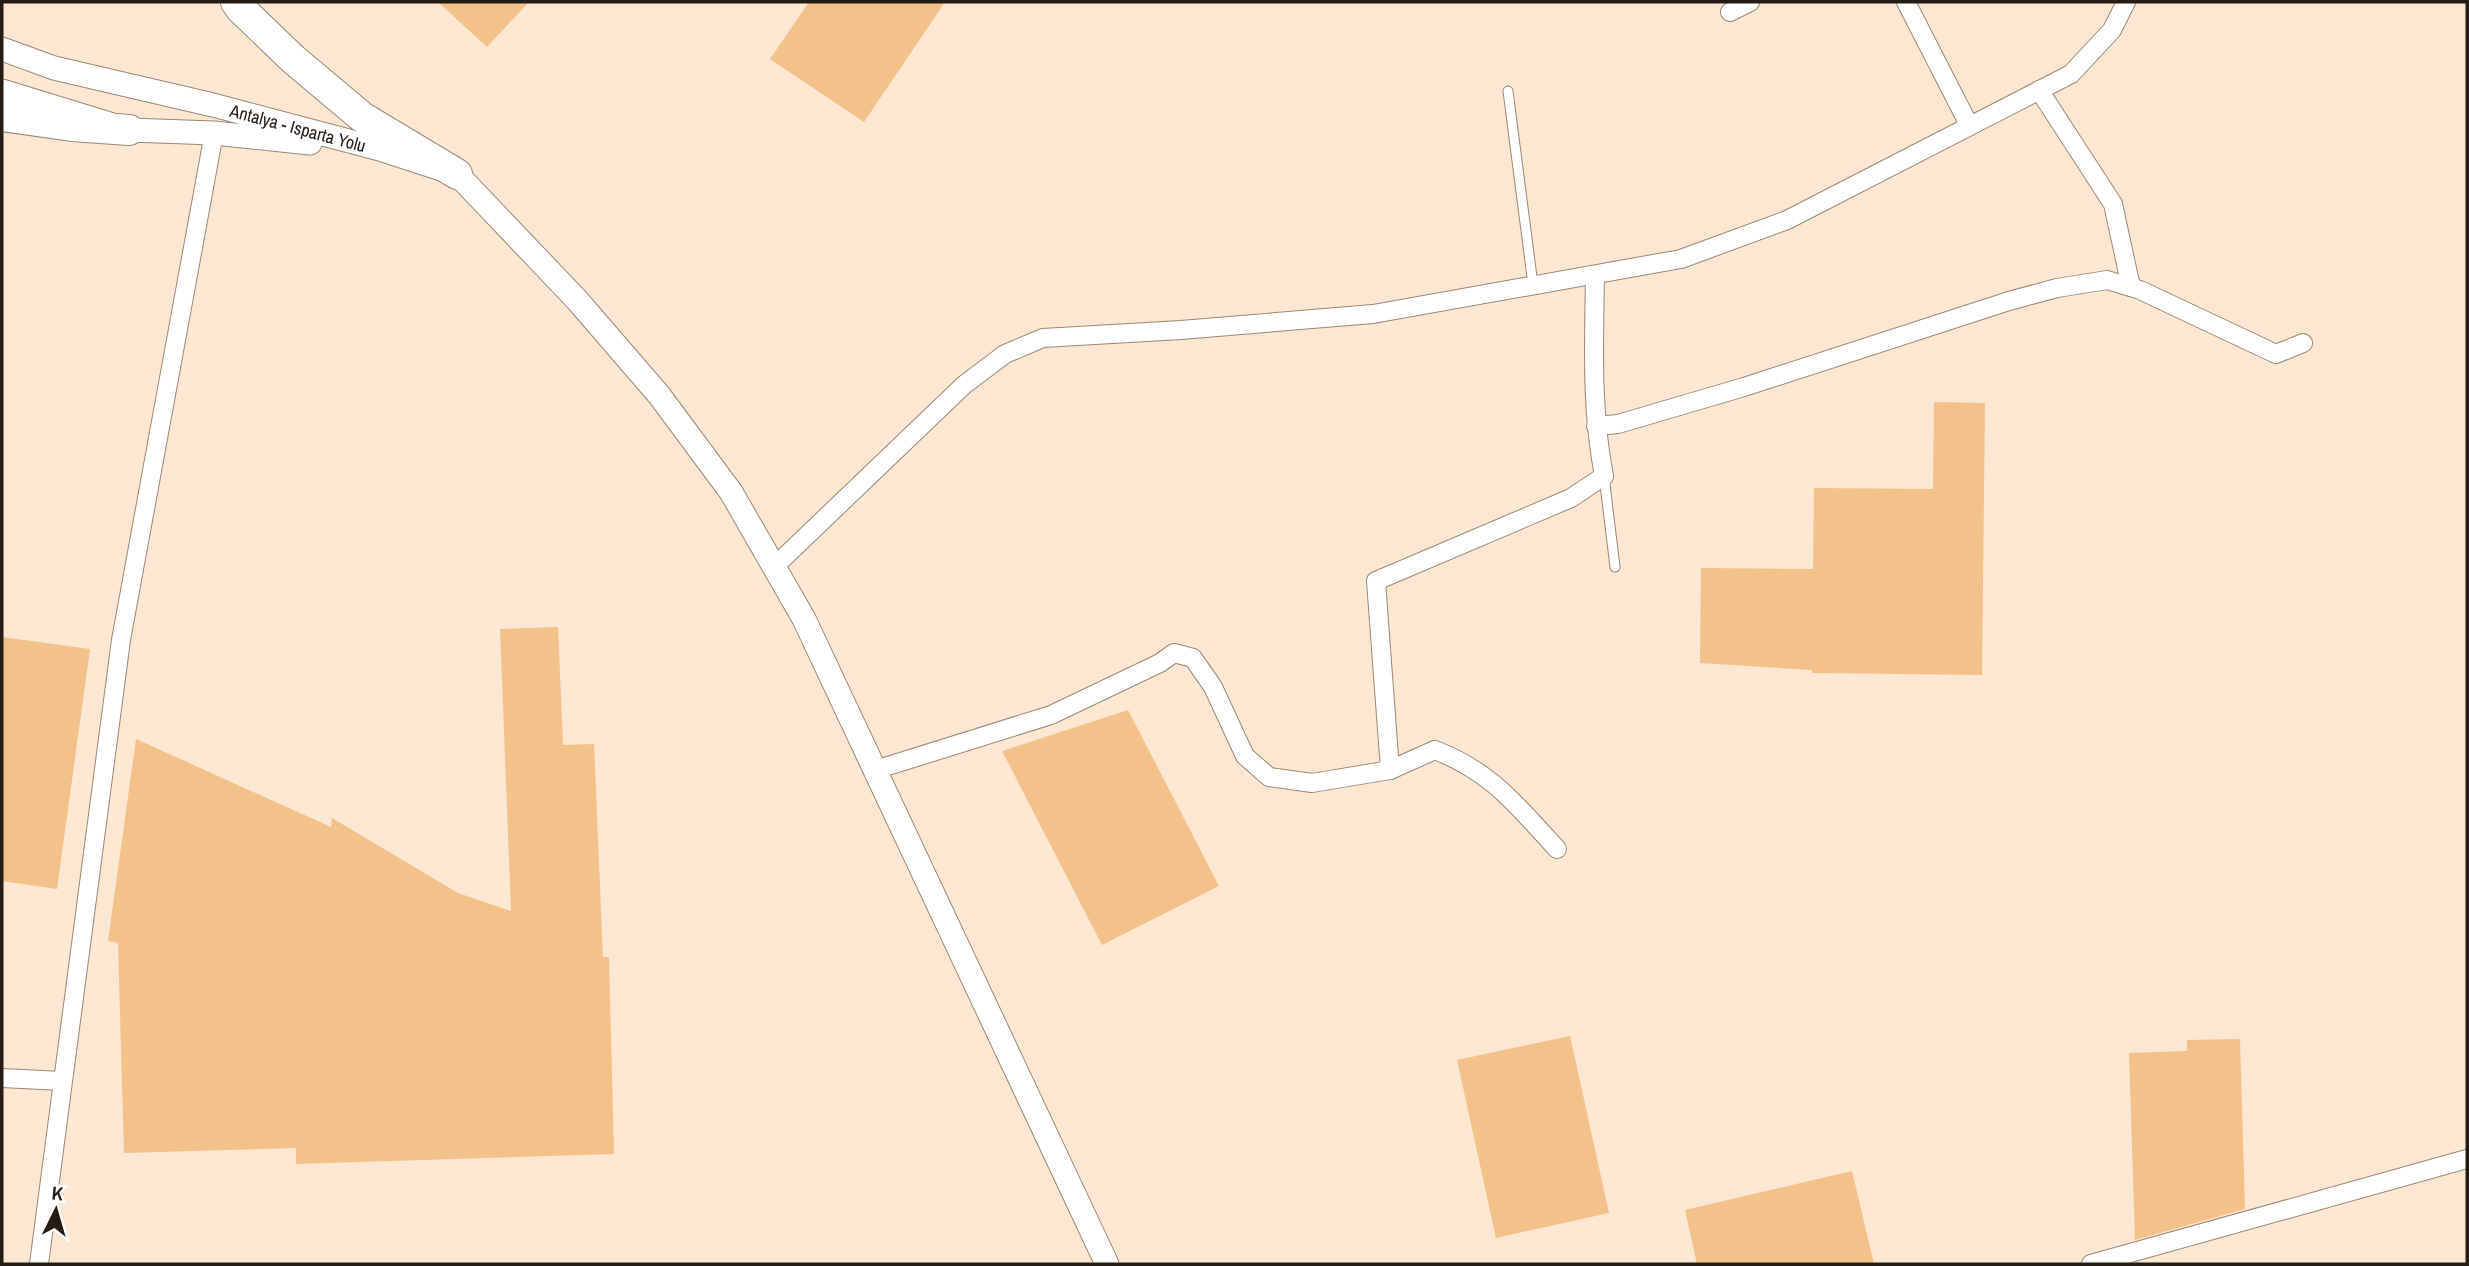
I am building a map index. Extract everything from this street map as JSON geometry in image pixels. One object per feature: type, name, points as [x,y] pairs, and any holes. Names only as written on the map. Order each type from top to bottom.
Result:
[{"type":"highway","points":[[236,2],[293,59],[362,117],[457,174]]},
{"type":"highway","points":[[2,116],[72,126],[130,130]]},
{"type":"street","points":[[1730,12],[1750,2]]},
{"type":"street","points":[[1906,2],[1969,125]]},
{"type":"street","points":[[774,567],[964,385],[1004,354],[1043,338],[1373,314],[1681,259],[1787,220],[2071,74],[2112,30],[2126,2]]},
{"type":"street","name":"Antalya - Isparta Yolu","points":[[2,49],[101,81],[213,106],[383,150]]},
{"type":"street","points":[[2039,90],[2113,204],[2131,287]]},
{"type":"street","name":"Antalya - Isparta Yolu","points":[[2,91],[130,130],[214,133],[383,150]]},
{"type":"street","points":[[39,1264],[121,640],[214,133]]},
{"type":"street","points":[[383,150],[457,174],[577,300],[659,395],[731,492],[804,619],[1107,1264]]},
{"type":"street","points":[[1390,771],[1376,581],[1571,498],[1604,476],[1596,426],[1593,369],[1595,275]]},
{"type":"street","points":[[1596,426],[1618,424],[1744,387],[2009,301],[2057,288],[2107,280],[2131,287],[2276,355],[2303,343]]},
{"type":"street","points":[[875,770],[1051,715],[1160,663],[1174,653],[1193,658],[1213,687],[1245,756],[1269,777],[1312,783],[1390,771],[1435,750],[1463,761],[1497,785],[1557,849]]},
{"type":"street","points":[[2,1078],[62,1081]]},
{"type":"street","points":[[2091,1264],[2467,1159]]},
{"type":"lane","points":[[1508,91],[1534,285]]},
{"type":"lane","points":[[1604,476],[1615,567]]},
{"type":"building","points":[[438,2],[529,2],[487,47]]},
{"type":"building","points":[[809,2],[945,2],[864,122],[770,59]]},
{"type":"building","points":[[1934,402],[1985,403],[1982,675],[1812,673],[1812,670],[1700,663],[1701,568],[1813,569],[1814,488],[1933,489]]},
{"type":"building","points":[[558,627],[563,745],[594,744],[603,957],[609,957],[614,1154],[296,1164],[296,1148],[124,1153],[118,943],[108,941],[136,739],[331,827],[332,818],[458,893],[511,911],[500,629]]},
{"type":"building","points":[[2,637],[90,649],[57,889],[2,881]]},
{"type":"building","points":[[1128,710],[1219,886],[1102,945],[1002,751]]},
{"type":"building","points":[[1570,1036],[1609,1213],[1496,1238],[1457,1060]]},
{"type":"building","points":[[2240,1039],[2245,1209],[2135,1240],[2129,1053],[2187,1051],[2187,1040]]},
{"type":"building","points":[[1852,1171],[1874,1264],[1697,1264],[1685,1210]]}]
